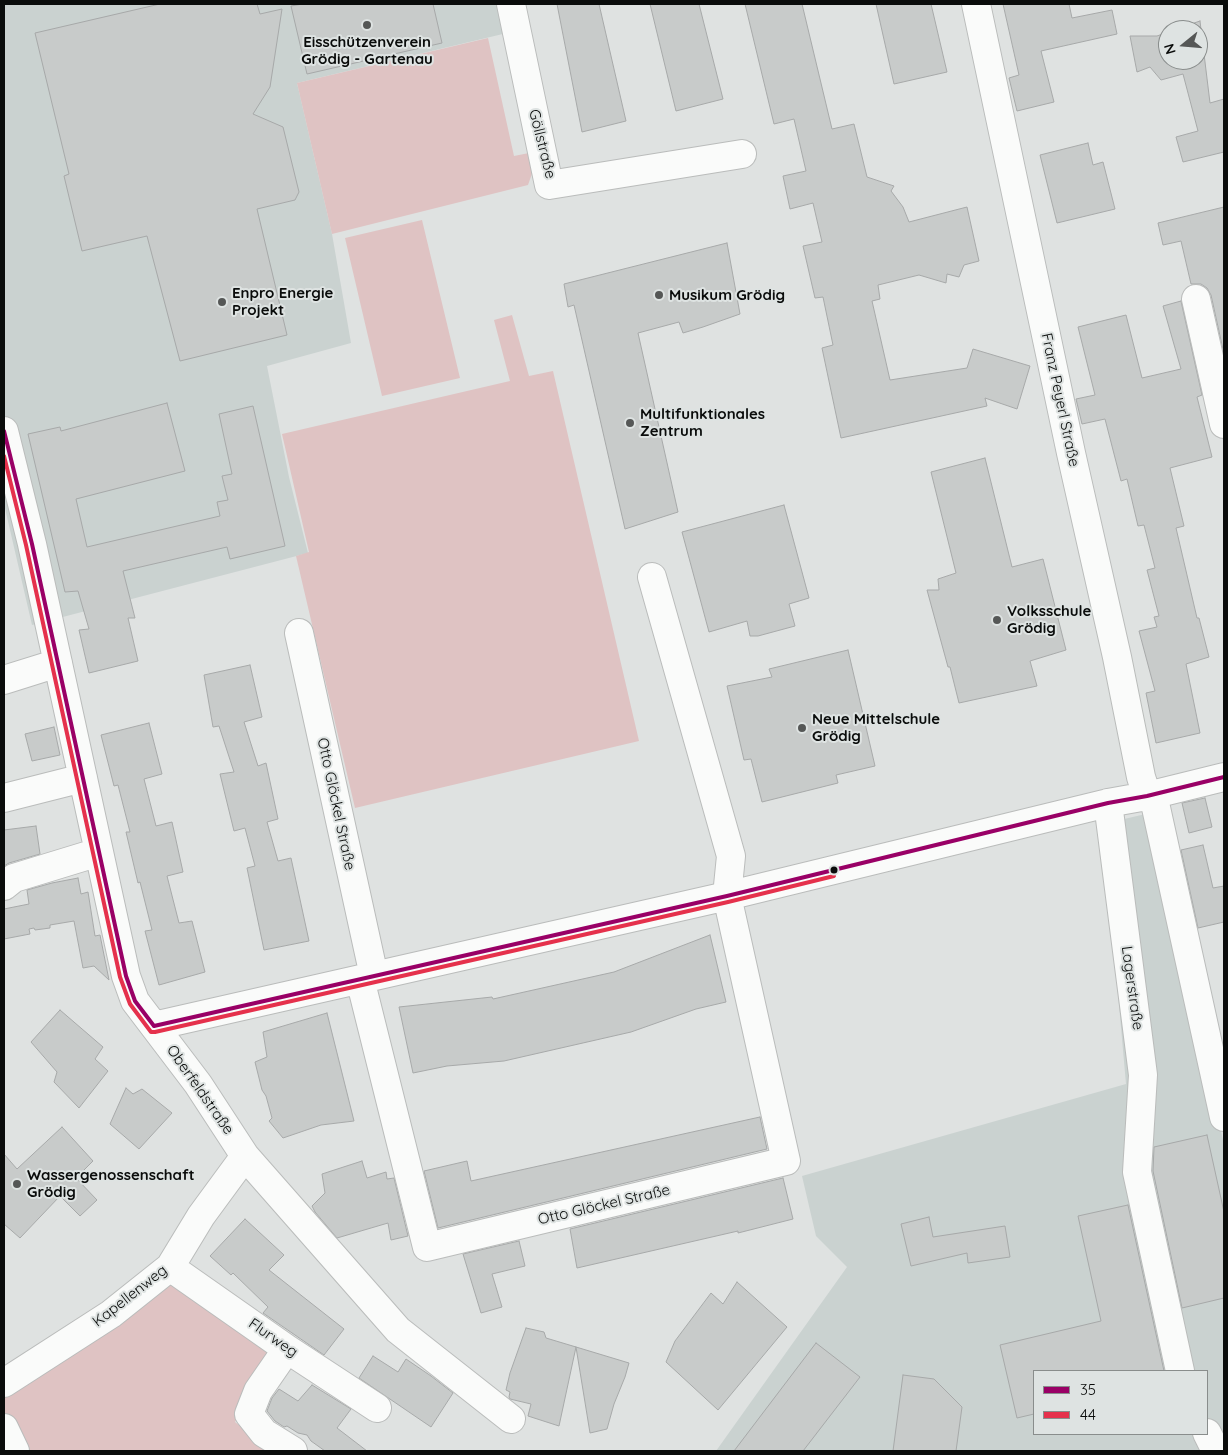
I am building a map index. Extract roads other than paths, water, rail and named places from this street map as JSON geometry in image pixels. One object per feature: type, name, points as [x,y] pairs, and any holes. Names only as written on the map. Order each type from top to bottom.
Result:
[{"type":"street","name":"Göllstraße","points":[[511,4],[549,185],[742,154]]},
{"type":"street","name":"Franz Peyerl Straße","points":[[976,4],[1071,453],[1115,647],[1141,777],[1150,795],[1224,1117]]},
{"type":"street","points":[[1196,298],[1224,424]]},
{"type":"street","name":"Oberfeldstraße","points":[[4,431],[32,544],[126,976],[135,1001],[198,1084],[245,1156],[398,1330],[512,1419]]},
{"type":"street","name":"Otto Glöckel Straße","points":[[299,633],[367,977],[426,1247],[786,1161],[727,896],[731,856],[652,577]]},
{"type":"street","points":[[4,680],[58,663]]},
{"type":"street","points":[[154,1026],[727,896],[1108,803],[1224,777]]},
{"type":"street","points":[[4,798],[83,778]]},
{"type":"street","name":"Lagerstraße","points":[[1108,803],[1144,1075],[1137,1172],[1180,1370]]},
{"type":"street","points":[[4,886],[14,878],[99,852]]},
{"type":"street","name":"Kapellenweg","points":[[4,1383],[111,1314],[170,1266],[201,1216],[245,1156]]},
{"type":"street","name":"Flurweg","points":[[170,1266],[288,1349],[377,1408]]},
{"type":"street","points":[[288,1349],[258,1391],[249,1414],[264,1433],[293,1451]]},
{"type":"street","points":[[4,1428],[15,1451]]},
{"type":"street","points":[[1208,1435],[1216,1451]]},
{"type":"place","name":"Eisschützenverein Grödig - Gartenau","points":[[367,25]]},
{"type":"place","name":"Musikum Grödig","points":[[659,295]]},
{"type":"place","name":"Enpro Energie Projekt","points":[[222,302]]},
{"type":"place","name":"Multifunktionales Zentrum","points":[[630,423]]},
{"type":"place","name":"Volksschule Grödig","points":[[997,620]]},
{"type":"place","name":"Neue Mittelschule Grödig","points":[[802,728]]},
{"type":"place","name":"Wassergenossenschaft Grödig","points":[[17,1184]]}]
